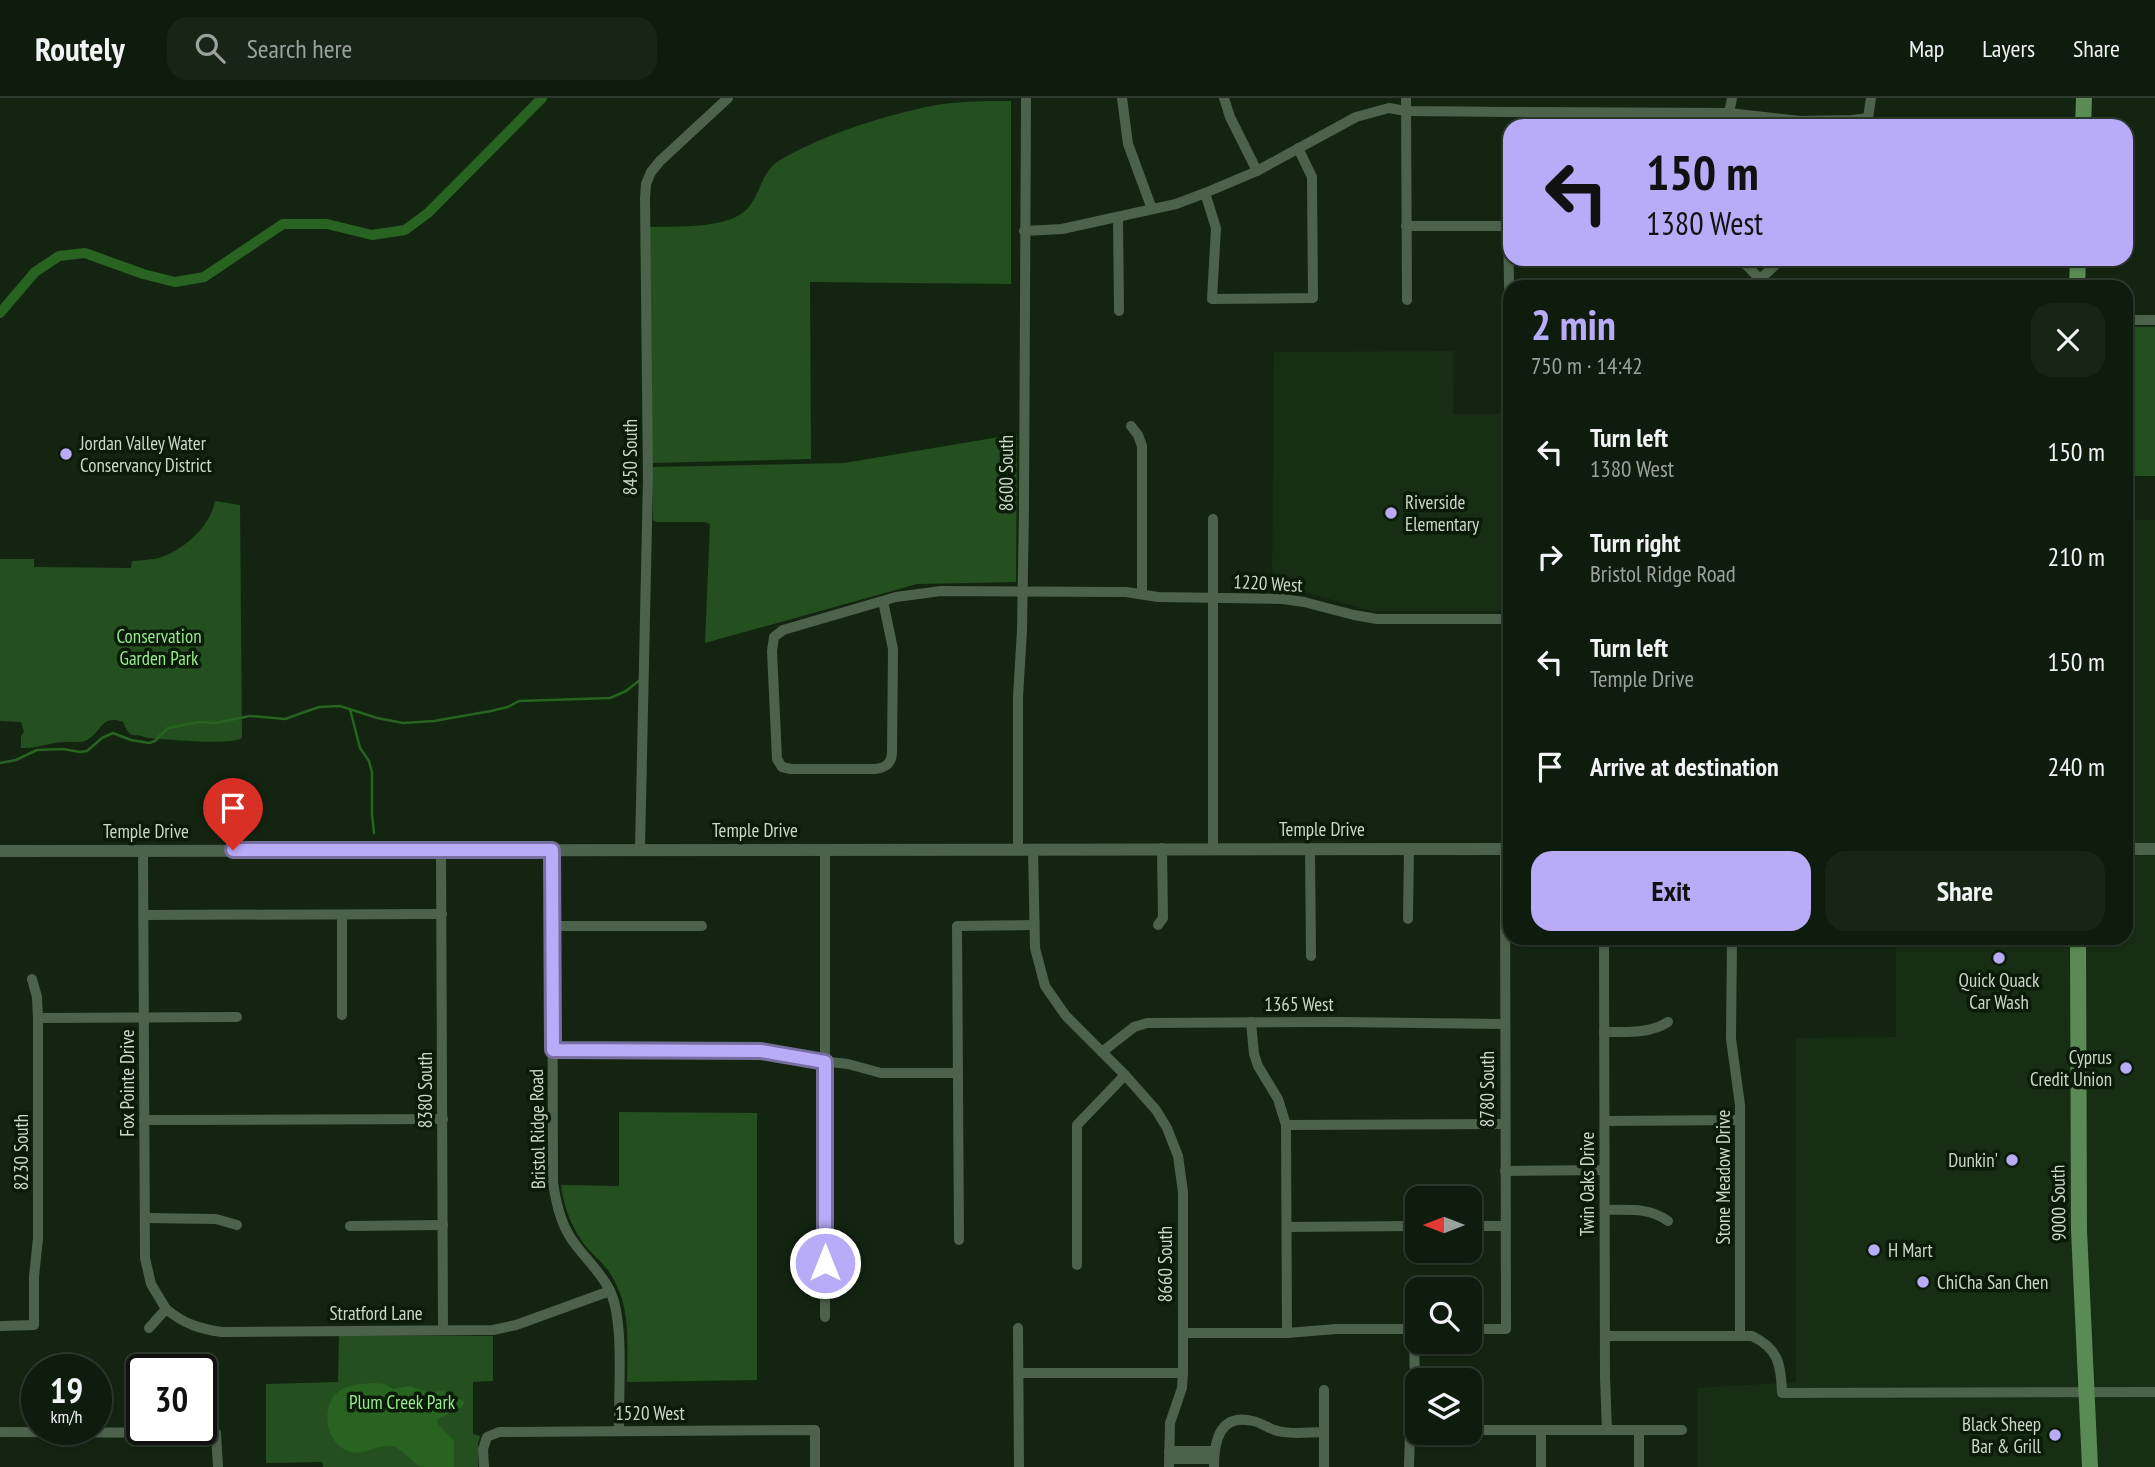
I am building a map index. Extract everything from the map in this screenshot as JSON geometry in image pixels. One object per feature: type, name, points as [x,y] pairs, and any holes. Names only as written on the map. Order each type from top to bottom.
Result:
[{"type":"main road","points":[[2083,119],[2084,98]]},
{"type":"main road","name":"9000 South","points":[[2078,945],[2079,1230],[2090,1467]]},
{"type":"street","name":"8450 South","points":[[640,849],[648,478],[646,184],[660,161],[728,98]]},
{"type":"street","name":"8600 South","points":[[1018,849],[1017,698],[1022,591],[1026,98]]},
{"type":"street","points":[[1122,98],[1128,144],[1152,209]]},
{"type":"street","points":[[1224,98],[1230,117],[1257,171]]},
{"type":"street","points":[[1406,98],[1407,300]]},
{"type":"street","points":[[1510,98],[1510,112]]},
{"type":"street","points":[[1729,113],[1732,98]]},
{"type":"street","points":[[1860,119],[1868,118],[1871,98]]},
{"type":"street","points":[[1024,231],[1062,229],[1176,204],[1257,171],[1356,117],[1389,108],[1406,111],[1729,113],[1783,119]]},
{"type":"street","points":[[1205,194],[1216,228],[1212,299],[1313,298],[1312,177],[1298,148]]},
{"type":"street","points":[[1118,217],[1119,311]]},
{"type":"street","points":[[1406,226],[1503,226]]},
{"type":"street","points":[[1747,266],[1760,280]]},
{"type":"street","points":[[1765,280],[1776,266]]},
{"type":"street","points":[[2133,320],[2155,320]]},
{"type":"street","points":[[1131,426],[1142,446],[1142,593]]},
{"type":"street","points":[[1213,519],[1213,848]]},
{"type":"street","name":"1220 West","points":[[883,601],[893,649],[891,758],[886,766],[875,769],[782,767],[777,759],[772,651],[774,637],[783,630],[883,601],[918,593],[1022,591],[1283,599],[1377,619],[1503,619]]},
{"type":"street","points":[[1158,925],[1163,918],[1162,848]]},
{"type":"street","points":[[1310,848],[1311,956]]},
{"type":"street","points":[[825,849],[825,1317]]},
{"type":"street","name":"8660 South","points":[[1033,849],[1035,948],[1045,986],[1066,1016],[1143,1094],[1161,1119],[1178,1156],[1183,1192],[1183,1373],[1182,1388],[1170,1423],[1169,1459]]},
{"type":"street","points":[[1408,919],[1409,849]]},
{"type":"street","name":"Temple Drive","points":[[0,851],[1503,849]]},
{"type":"street","points":[[2133,849],[2155,849]]},
{"type":"street","name":"Fox Pointe Drive","points":[[143,850],[146,1270],[166,1309]]},
{"type":"street","name":"8380 South","points":[[441,850],[443,1331]]},
{"type":"street","name":"Bristol Ridge Road","points":[[552,850],[553,1183],[557,1206],[568,1236],[593,1265],[616,1304],[619,1431]]},
{"type":"street","points":[[144,915],[442,914]]},
{"type":"street","points":[[342,915],[342,1015]]},
{"type":"street","points":[[959,1240],[957,926],[1034,925]]},
{"type":"street","points":[[553,926],[702,926]]},
{"type":"street","name":"8780 South","points":[[1482,1329],[1506,1329],[1506,945]]},
{"type":"street","name":"Twin Oaks Drive","points":[[1604,945],[1607,1430]]},
{"type":"street","name":"Stone Meadow Drive","points":[[1731,945],[1731,1039],[1740,1089],[1741,1120],[1741,1335]]},
{"type":"street","name":"8230 South","points":[[0,1326],[34,1325],[34,1277],[38,1238],[38,1018],[37,997],[32,979]]},
{"type":"street","points":[[38,1018],[237,1017]]},
{"type":"street","points":[[1251,1022],[1258,1066],[1278,1099],[1286,1125],[1287,1333]]},
{"type":"street","points":[[1604,1032],[1645,1031],[1668,1022]]},
{"type":"street","name":"1365 West","points":[[1102,1052],[1133,1027],[1147,1023],[1505,1024]]},
{"type":"street","points":[[553,1050],[761,1051],[848,1064],[881,1073],[958,1073]]},
{"type":"street","points":[[1077,1265],[1077,1125],[1125,1075]]},
{"type":"street","points":[[144,1120],[443,1119]]},
{"type":"street","points":[[1605,1121],[1741,1120]]},
{"type":"street","points":[[1286,1125],[1505,1124]]},
{"type":"street","points":[[1505,1171],[1604,1170]]},
{"type":"street","points":[[1605,1210],[1648,1210],[1668,1221]]},
{"type":"street","points":[[145,1218],[216,1219],[237,1225]]},
{"type":"street","points":[[350,1226],[443,1225]]},
{"type":"street","points":[[1287,1227],[1405,1226]]},
{"type":"street","points":[[1482,1226],[1505,1226]]},
{"type":"street","name":"Stratford Lane","points":[[166,1309],[189,1325],[222,1332],[443,1331],[503,1328],[610,1291]]},
{"type":"street","points":[[149,1328],[166,1309]]},
{"type":"street","points":[[1018,1328],[1019,1467]]},
{"type":"street","points":[[1183,1333],[1405,1329]]},
{"type":"street","points":[[1605,1336],[1752,1336],[1771,1349],[1779,1362],[1782,1393],[2155,1392]]},
{"type":"street","points":[[1019,1373],[1183,1373]]},
{"type":"street","points":[[1324,1390],[1324,1467]]},
{"type":"street","points":[[1169,1459],[1214,1459],[1218,1435],[1231,1422],[1241,1419],[1280,1432],[1324,1432]]},
{"type":"street","name":"1520 West","points":[[484,1467],[487,1437],[499,1432],[815,1430],[815,1467]]},
{"type":"street","points":[[1482,1430],[1682,1430]]},
{"type":"street","points":[[1541,1430],[1541,1467]]},
{"type":"street","points":[[1639,1430],[1639,1467]]},
{"type":"street","points":[[0,1432],[216,1433],[218,1467]]},
{"type":"street","points":[[1409,1467],[1412,1445]]},
{"type":"shaded area","name":"Riverside Elementary","points":[[1454,351],[1453,414],[1503,414],[1503,611],[1372,611],[1290,588],[1272,587],[1274,352]]},
{"type":"shaded area","points":[[2133,520],[2155,520],[2155,1467],[1697,1467],[1697,1388],[1796,1382],[1796,1038],[1896,1037],[1896,945],[2133,945]]},
{"type":"shaded area","points":[[374,1383],[393,1389],[409,1386],[428,1392],[444,1391],[465,1402],[459,1410],[453,1410],[437,1419],[437,1423],[454,1441],[454,1467],[422,1467],[399,1449],[390,1446],[359,1452],[348,1451],[335,1441],[330,1433],[327,1415],[332,1399],[346,1387]]},
{"type":"green space","points":[[1011,101],[1011,284],[810,282],[811,459],[651,463],[650,227],[705,225],[732,218],[751,204],[774,164],[816,142],[856,126],[936,105]]},
{"type":"green space","points":[[2133,327],[2155,327],[2155,476],[2133,476]]},
{"type":"green space","points":[[1017,434],[1016,582],[917,584],[705,643],[710,524],[653,520],[653,467],[844,463]]},
{"type":"green space","name":"Conservation Garden Park","points":[[215,501],[240,505],[242,738],[212,742],[147,738],[131,734],[123,722],[110,720],[84,741],[21,748],[21,736],[24,732],[21,722],[0,721],[0,559],[34,559],[34,567],[131,568],[132,561],[159,558],[178,549],[195,536],[208,520]]},
{"type":"green space","points":[[619,1112],[757,1113],[757,1380],[627,1382],[627,1332],[621,1295],[611,1274],[583,1243],[574,1228],[564,1203],[561,1185],[619,1186]]},
{"type":"green space","name":"Plum Creek Park","points":[[339,1336],[493,1336],[493,1381],[473,1382],[473,1434],[480,1436],[478,1467],[323,1467],[322,1462],[266,1463],[266,1384],[338,1382]]},
{"type":"waterway","points":[[0,313],[35,272],[59,256],[85,253],[143,274],[175,282],[204,277],[283,224],[327,224],[372,235],[405,230],[428,213],[542,98]]},
{"type":"waterway","points":[[0,763],[16,760],[37,750],[87,751],[102,738],[113,733],[149,743],[155,741],[168,728],[250,716],[285,719],[319,707],[340,706],[403,723],[434,721],[491,711],[519,701],[610,698],[626,691],[640,680]]},
{"type":"waterway","points":[[350,709],[360,748],[369,761],[372,772],[374,833]]},
{"type":"place","name":"Jordan Valley Water Conservancy District","points":[[66,454]]},
{"type":"place","name":"Riverside Elementary","points":[[1391,513]]},
{"type":"place","name":"Quick Quack Car Wash","points":[[1999,958]]},
{"type":"place","name":"Cyprus Credit Union","points":[[2126,1068]]},
{"type":"place","name":"Dunkin'","points":[[2012,1160]]},
{"type":"place","name":"H Mart","points":[[1874,1250]]},
{"type":"place","name":"ChiCha San Chen","points":[[1923,1282]]},
{"type":"place","name":"Black Sheep Bar & Grill","points":[[2055,1435]]},
{"type":"route","points":[[233,850],[552,850],[553,1050],[770,1051],[825,1062],[825,1263]]}]
